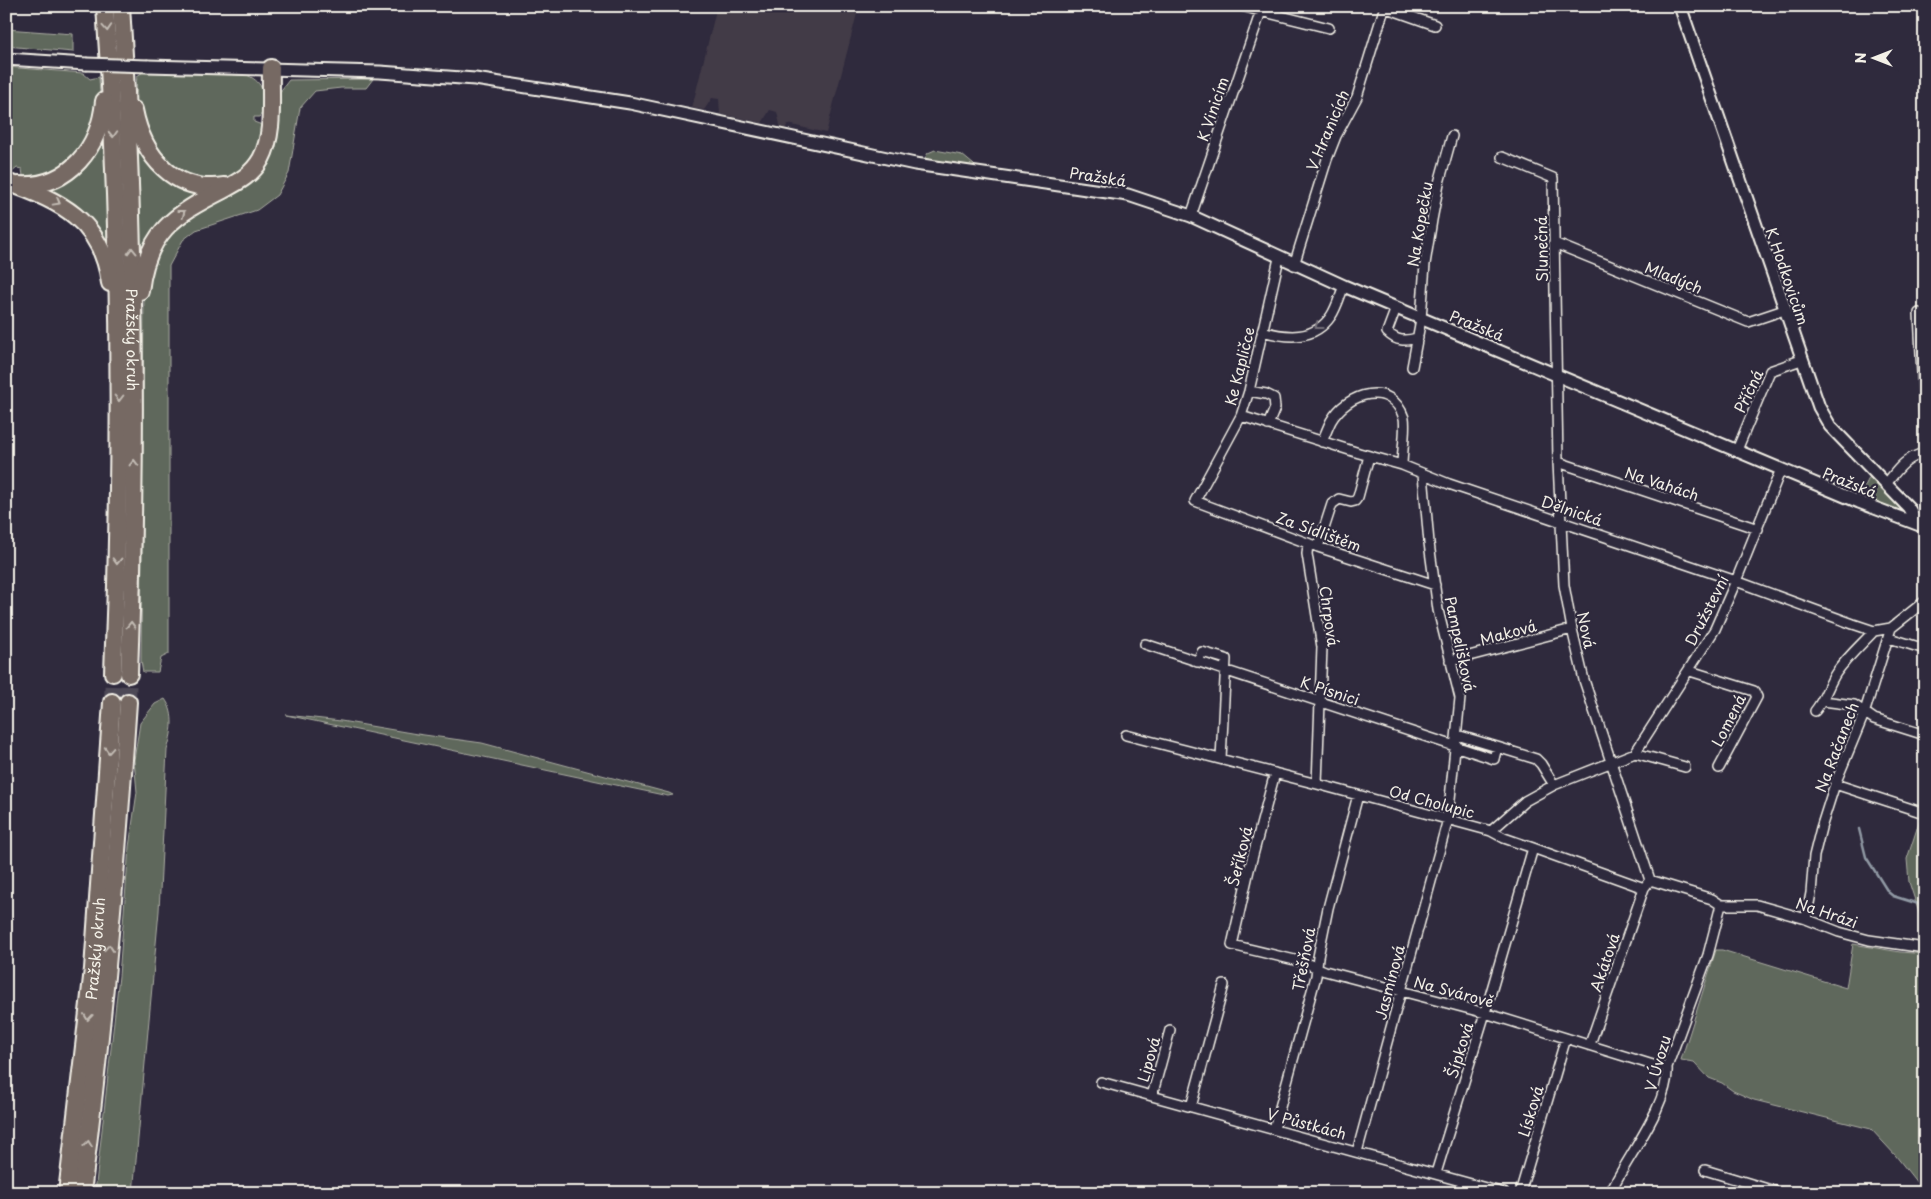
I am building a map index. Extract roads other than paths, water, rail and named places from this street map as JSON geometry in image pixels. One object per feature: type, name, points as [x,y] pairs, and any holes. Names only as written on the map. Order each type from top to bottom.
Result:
[{"type":"highway","name":"Pražský okruh","points":[[106,6],[116,46],[131,208],[127,351],[134,510],[121,674]]},
{"type":"highway","name":"Pražský okruh","points":[[116,46],[120,6]]},
{"type":"highway","points":[[9,183],[32,184],[52,179],[71,168],[86,153],[94,140],[102,119],[116,46]]},
{"type":"highway","points":[[116,46],[136,120],[144,143],[152,156],[172,174],[188,184],[211,187],[232,185]]},
{"type":"highway","points":[[127,351],[142,277],[147,259],[156,240],[168,224],[184,210],[232,185],[252,171],[261,159],[269,128],[271,68]]},
{"type":"highway","points":[[9,183],[47,197],[68,209],[84,222],[94,235],[106,262],[127,351]]},
{"type":"highway","name":"Pražský okruh","points":[[66,1193],[93,969],[120,702],[107,979],[82,1193]]},
{"type":"street","points":[[1241,6],[1329,28]]},
{"type":"street","name":"K Hodkovicům","points":[[1680,6],[1815,399],[1830,426],[1908,507],[1922,526]]},
{"type":"street","name":"V Hranicích","points":[[1294,265],[1327,159],[1336,136],[1357,97],[1384,7],[1435,25]]},
{"type":"street","name":"K Vinicím","points":[[1191,216],[1261,11]]},
{"type":"street","name":"Pražská","points":[[6,59],[86,64],[428,74],[513,84],[630,103],[915,164],[1128,195],[1191,216],[1294,265],[1421,319],[1922,526]]},
{"type":"street","name":"Na Kopečku","points":[[1412,368],[1421,319],[1425,264],[1432,220],[1439,183],[1452,136]]},
{"type":"street","name":"Slunečná","points":[[1502,157],[1553,178],[1557,375]]},
{"type":"street","name":"Mladých","points":[[1554,243],[1748,322],[1784,310]]},
{"type":"street","name":"Ke Kapličce","points":[[1195,501],[1242,416],[1279,258]]},
{"type":"street","points":[[1262,331],[1292,337],[1312,332],[1331,316],[1344,286]]},
{"type":"street","points":[[1396,308],[1387,332],[1394,339],[1405,341],[1418,338]]},
{"type":"street","points":[[1919,313],[1925,436]]},
{"type":"street","name":"Příčná","points":[[1736,450],[1770,371],[1801,360]]},
{"type":"street","name":"Nová","points":[[1557,375],[1558,462],[1564,585],[1584,680],[1611,762],[1647,884]]},
{"type":"street","points":[[1249,391],[1266,394],[1274,398],[1274,408],[1268,425]]},
{"type":"street","points":[[1322,442],[1332,420],[1347,403],[1360,396],[1372,393],[1382,394],[1399,409],[1404,419],[1402,465]]},
{"type":"street","name":"Dělnická","points":[[1242,416],[1402,465],[1423,474],[1736,581],[1874,631],[1891,628]]},
{"type":"street","points":[[1886,484],[1906,460],[1915,455],[1925,453]]},
{"type":"street","points":[[1318,547],[1332,504],[1339,499],[1355,501],[1358,497],[1369,456]]},
{"type":"street","name":"Na Vahách","points":[[1558,462],[1758,529]]},
{"type":"street","name":"Družstevní","points":[[1635,753],[1690,671],[1715,629],[1758,529],[1781,469]]},
{"type":"street","name":"Pampelišková","points":[[1423,474],[1429,543],[1438,610],[1460,698],[1448,819]]},
{"type":"street","name":"Za Sídlištěm","points":[[1195,501],[1318,547],[1435,585]]},
{"type":"street","name":"Chrpová","points":[[1308,542],[1307,554],[1322,647],[1317,784]]},
{"type":"street","points":[[1891,628],[1925,601]]},
{"type":"street","name":"Na Račanech","points":[[1806,919],[1811,894],[1814,856],[1835,784],[1864,714],[1891,628]]},
{"type":"street","name":"Maková","points":[[1450,661],[1572,629]]},
{"type":"street","points":[[1815,711],[1823,702],[1836,673],[1874,631]]},
{"type":"street","points":[[1889,638],[1925,649]]},
{"type":"street","name":"K Písnici","points":[[1145,644],[1494,759],[1497,747]]},
{"type":"street","points":[[1221,759],[1226,671]]},
{"type":"street","name":"Lomená","points":[[1690,671],[1754,691],[1757,698],[1719,768]]},
{"type":"street","points":[[1823,702],[1833,701],[1854,705],[1874,720],[1925,735]]},
{"type":"street","points":[[1457,734],[1536,760],[1541,764],[1554,784]]},
{"type":"street","name":"Od Cholupic","points":[[1126,735],[1491,831],[1504,838],[1533,848],[1647,884],[1712,899],[1721,905]]},
{"type":"street","points":[[1491,831],[1525,801],[1554,784],[1635,753],[1685,767]]},
{"type":"street","name":"Šeříková","points":[[1232,945],[1274,773]]},
{"type":"street","points":[[1835,784],[1924,813]]},
{"type":"street","name":"Třešňová","points":[[1274,1129],[1316,976],[1316,967],[1328,908],[1358,795]]},
{"type":"street","name":"Jasmínová","points":[[1357,1152],[1448,819]]},
{"type":"street","name":"Šípková","points":[[1436,1173],[1533,848]]},
{"type":"street","name":"Akátová","points":[[1590,1044],[1647,884]]},
{"type":"street","name":"Na Hrázi","points":[[1721,905],[1757,905],[1869,940],[1925,948]]},
{"type":"street","name":"V Úvozu","points":[[1610,1193],[1647,1128],[1661,1099],[1668,1078],[1667,1067],[1708,955],[1721,905]]},
{"type":"street","name":"Na Svárově","points":[[1232,945],[1485,1013],[1653,1065],[1667,1067]]},
{"type":"street","points":[[1192,1107],[1224,986]]},
{"type":"street","name":"Lipová","points":[[1152,1096],[1170,1030]]},
{"type":"street","name":"Lísková","points":[[1520,1193],[1566,1038]]},
{"type":"street","name":"V Půstkách","points":[[1101,1082],[1504,1193]]},
{"type":"street","points":[[1705,1170],[1781,1193]]},
{"type":"waterway","points":[[1859,829],[1866,857],[1888,892],[1893,896],[1925,906]]},
{"type":"waterway","points":[[1925,1090],[1920,1095],[1925,1105]]},
{"type":"tunnel","points":[[112,702],[113,673]]},
{"type":"tunnel","points":[[128,702],[129,674]]}]
